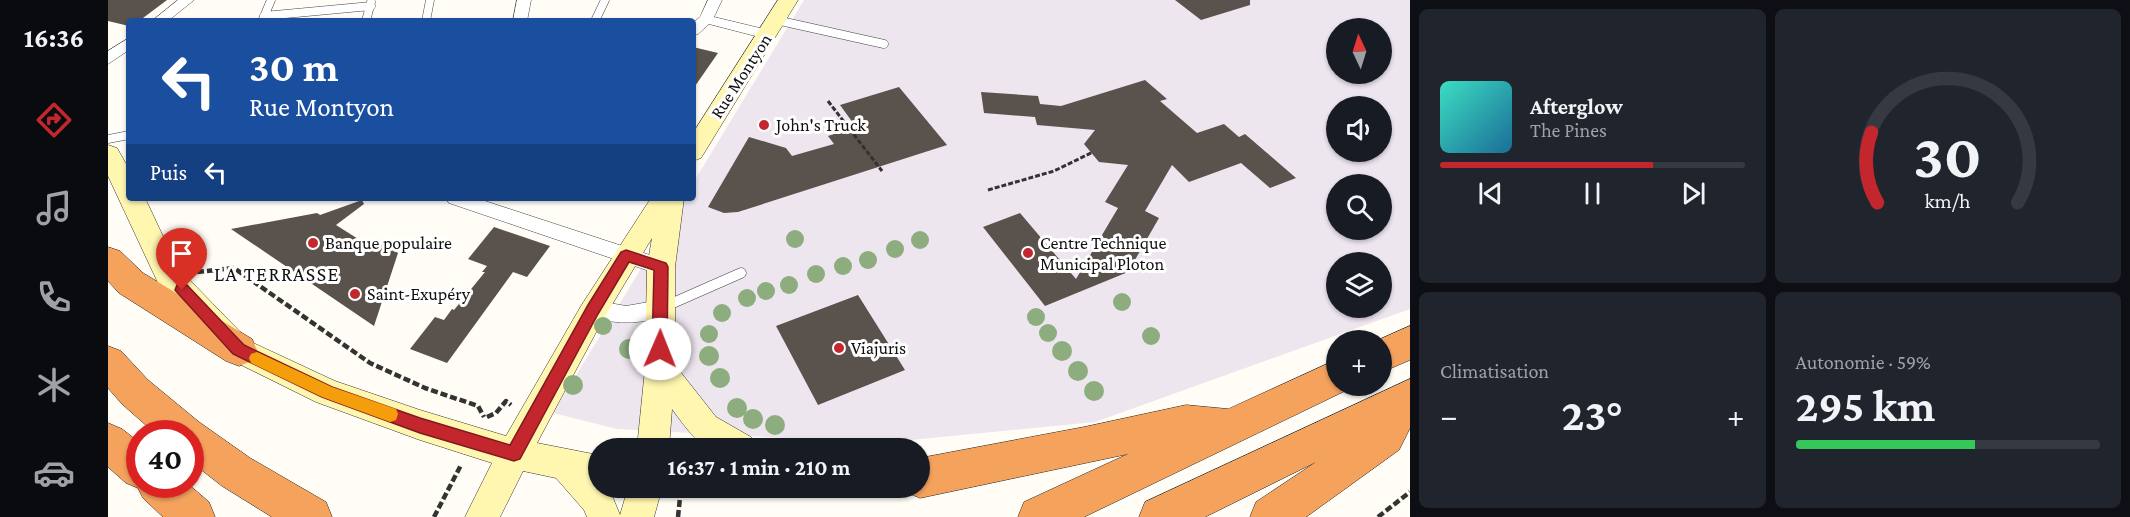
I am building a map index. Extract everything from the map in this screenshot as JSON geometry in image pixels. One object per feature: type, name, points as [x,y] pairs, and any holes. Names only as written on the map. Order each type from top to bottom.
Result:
[{"type":"highway","points":[[108,260],[131,283],[239,350]]},
{"type":"highway","points":[[1392,351],[1410,342]]},
{"type":"highway","points":[[108,362],[135,392],[168,420]]},
{"type":"highway","points":[[1039,517],[1326,382]]},
{"type":"highway","points":[[1160,517],[1407,397]]},
{"type":"highway","points":[[1271,517],[1384,437],[1407,397]]},
{"type":"highway","points":[[930,476],[1084,446],[1186,423],[1233,427]]},
{"type":"highway","points":[[108,442],[126,458]]},
{"type":"highway","points":[[204,448],[236,472],[310,517]]},
{"type":"highway","points":[[173,498],[194,517]]},
{"type":"street","points":[[163,18],[187,0]]},
{"type":"street","points":[[521,18],[524,0]]},
{"type":"street","points":[[696,28],[706,20],[715,0]]},
{"type":"street","name":"Rue Montyon","points":[[696,142],[701,125],[772,27],[788,0]]},
{"type":"street","points":[[706,20],[772,27]]},
{"type":"street","points":[[108,58],[126,45]]},
{"type":"street","points":[[108,154],[126,185]]},
{"type":"street","points":[[133,201],[168,274],[239,350],[327,392],[462,439],[514,454],[583,469],[604,517]]},
{"type":"street","points":[[464,201],[661,267]]},
{"type":"street","points":[[482,517],[593,309],[662,201]]},
{"type":"street","points":[[654,438],[660,369],[661,267],[671,201]]},
{"type":"street","points":[[593,309],[627,317],[642,316],[660,309]]},
{"type":"street","points":[[660,369],[705,428],[722,438]]},
{"type":"street","points":[[637,517],[642,498]]},
{"type":"lane","points":[[263,18],[271,0]]},
{"type":"lane","points":[[427,18],[430,0]]},
{"type":"lane","points":[[596,18],[605,0]]},
{"type":"lane","points":[[269,18],[371,1],[367,18]]},
{"type":"lane","points":[[772,27],[884,44]]},
{"type":"lane","points":[[108,139],[126,136]]},
{"type":"lane","points":[[660,309],[741,273]]},
{"type":"path","points":[[828,101],[882,171]]},
{"type":"path","points":[[988,190],[1050,174],[1073,165],[1093,152]]},
{"type":"path","points":[[168,274],[234,268],[370,363],[425,388],[478,406],[484,418]]},
{"type":"path","points":[[1378,517],[1410,492]]},
{"type":"path","points":[[678,517],[680,498]]},
{"type":"shaded area","points":[[804,0],[1410,0],[1410,309],[1392,315],[1392,252],[1326,252],[1326,318],[1385,318],[1351,330],[1326,330],[1326,339],[1095,422],[930,438],[786,438],[617,429],[553,413],[682,201],[696,201],[696,178]]},
{"type":"building","points":[[108,0],[167,0],[143,18],[126,18],[126,25],[108,21]]},
{"type":"building","points":[[1175,0],[1250,0],[1250,5],[1201,20]]},
{"type":"building","points":[[696,48],[718,53],[696,85]]},
{"type":"building","points":[[1145,80],[1167,99],[1160,101],[1197,133],[1224,124],[1239,137],[1245,134],[1296,178],[1270,188],[1241,163],[1189,182],[1172,165],[1145,211],[1159,218],[1128,272],[1045,306],[983,227],[1020,213],[1076,279],[1118,208],[1105,202],[1128,165],[1099,162],[1084,144],[1095,130],[1037,125],[1035,117],[984,113],[981,92],[1038,96],[1040,104],[1061,106]]},
{"type":"building","points":[[899,87],[947,145],[738,212],[724,213],[708,207],[749,137],[786,148],[792,156],[834,144],[828,136],[856,127],[840,105]]},
{"type":"building","name":"Saint-Exupéry","points":[[362,201],[364,204],[336,225],[374,249],[381,243],[398,253],[374,326],[231,229],[317,213],[320,215]]},
{"type":"building","points":[[494,227],[550,246],[527,277],[513,272],[447,363],[410,349],[435,317],[444,320],[485,272],[482,272],[487,266],[468,259]]},
{"type":"building","name":"Viajuris","points":[[858,295],[905,370],[818,405],[776,326]]},
{"type":"slow traffic","points":[[257,358],[327,392],[390,414]]},
{"type":"place","name":"John's Truck","points":[[764,125]]},
{"type":"place","name":"Banque populaire","points":[[313,243]]},
{"type":"place","name":"Centre Technique Municipal Ploton","points":[[1028,253]]},
{"type":"place","name":"Saint-Exupéry","points":[[355,294]]},
{"type":"place","name":"Viajuris","points":[[839,348]]},
{"type":"district","name":"LA TERRASSE","points":[[277,274]]},
{"type":"route","points":[[182,290],[239,350],[327,392],[420,425],[514,454],[593,309],[626,256],[661,267],[660,349]]}]
